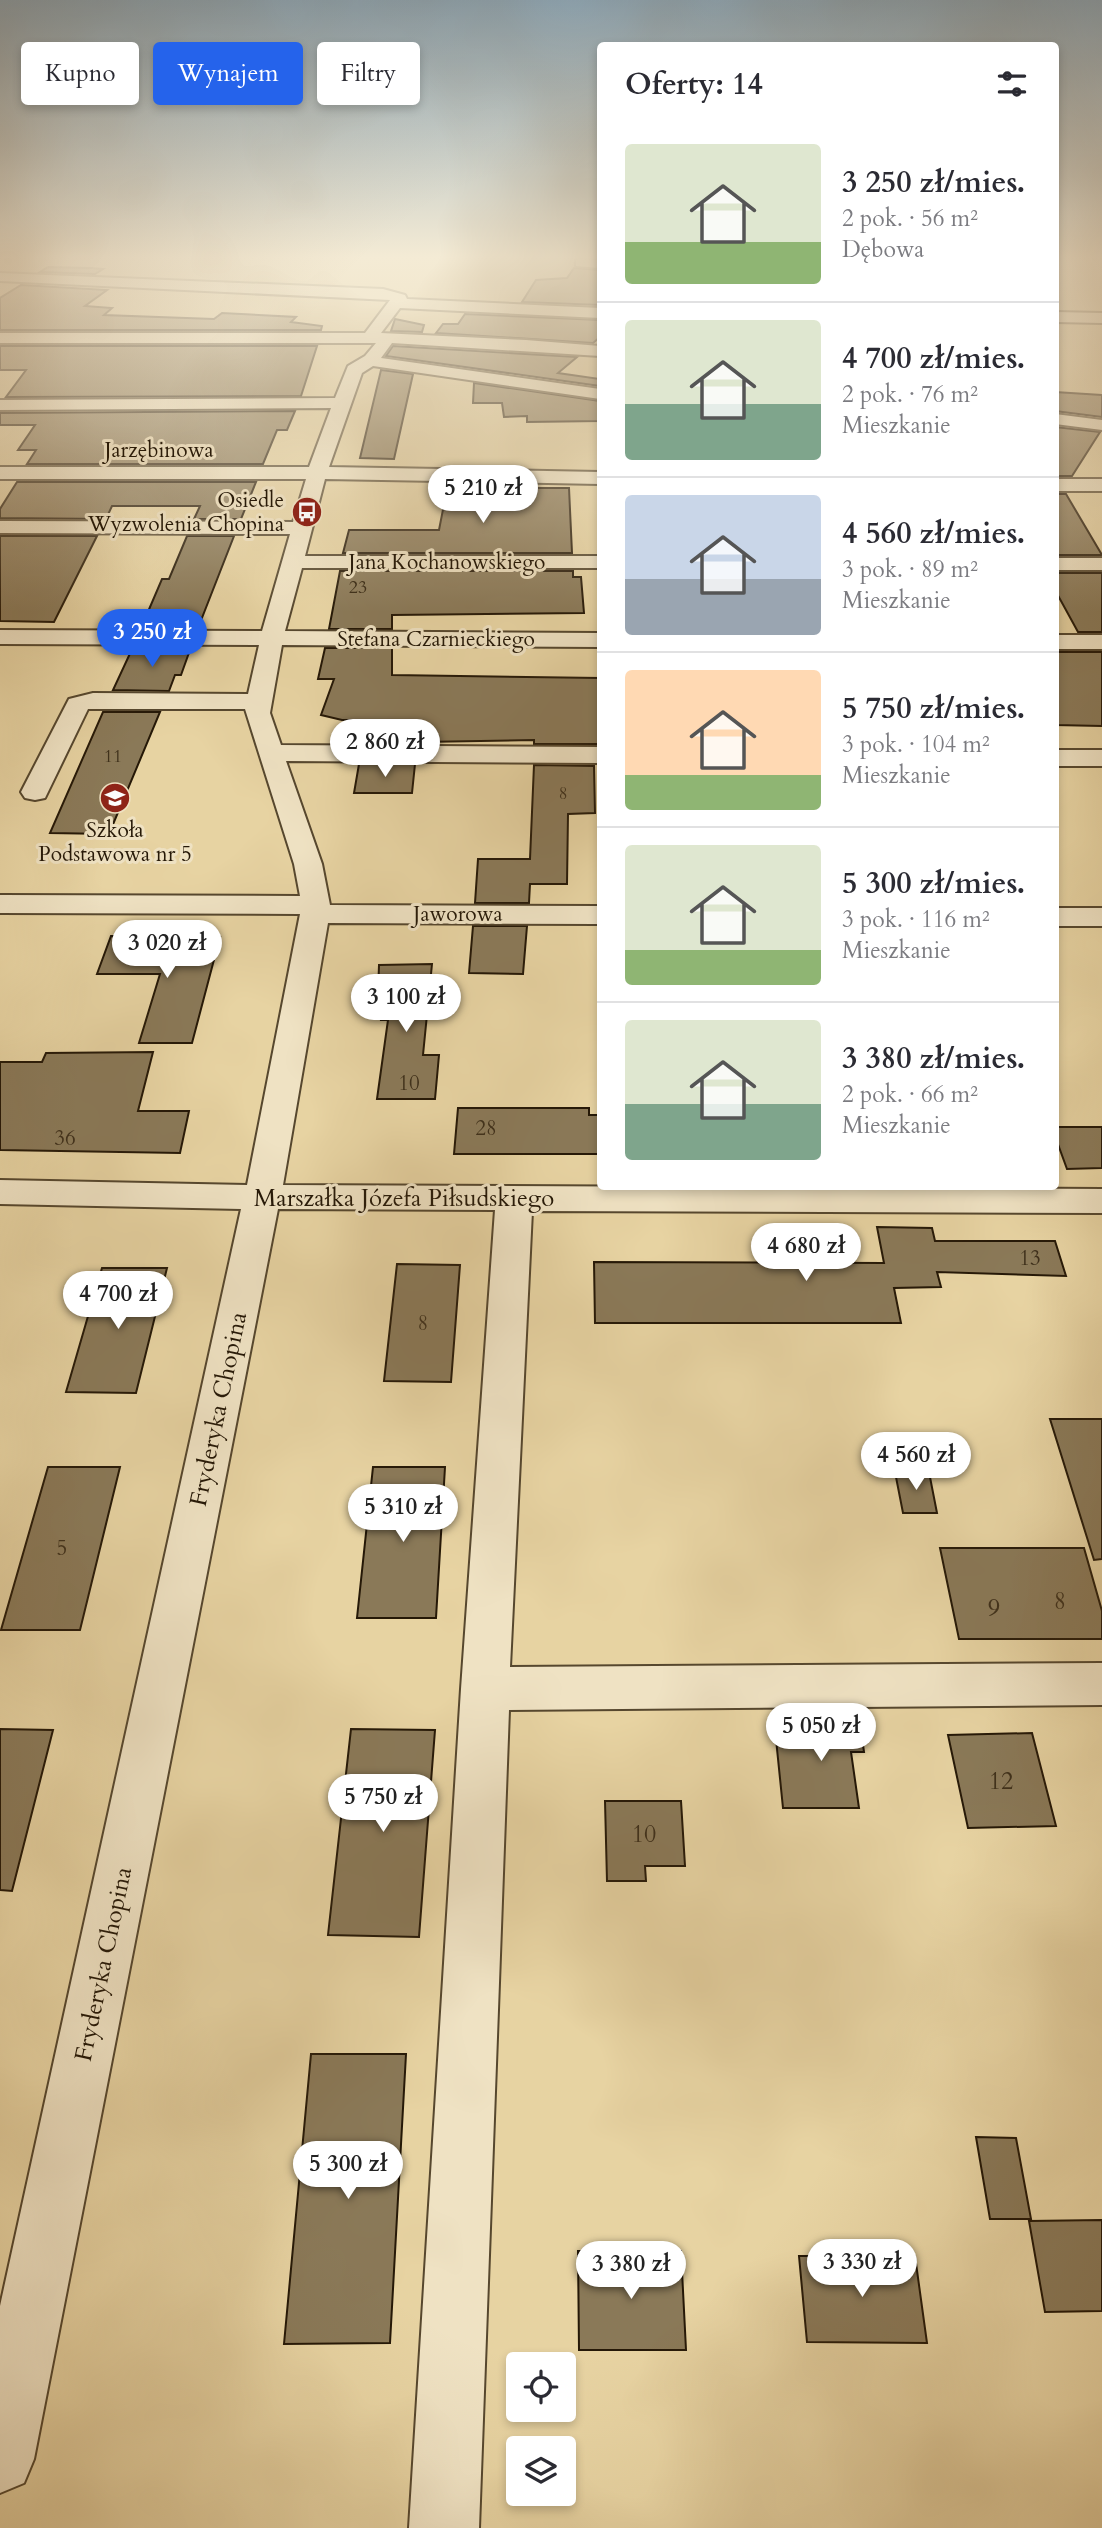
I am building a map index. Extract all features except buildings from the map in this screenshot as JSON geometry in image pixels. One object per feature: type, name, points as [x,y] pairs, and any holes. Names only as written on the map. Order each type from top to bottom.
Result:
[{"type":"street","name":"Fryderyka Chopina","points":[[0,2459],[262,1196],[315,909],[314,888],[308,864],[257,713],[271,638],[317,473],[352,376]]},
{"type":"street","points":[[467,376],[597,394]]},
{"type":"street","points":[[0,405],[341,403]]},
{"type":"street","points":[[1059,420],[1102,425]]},
{"type":"street","name":"Jarzębinowa","points":[[0,472],[317,473],[597,478]]},
{"type":"street","points":[[1059,485],[1102,485]]},
{"type":"street","points":[[0,527],[303,528]]},
{"type":"street","name":"Jana Kochanowskiego","points":[[294,562],[597,562]]},
{"type":"street","points":[[1059,564],[1102,564]]},
{"type":"street","name":"Stefana Czarnieckiego","points":[[0,637],[597,640]]},
{"type":"street","points":[[1059,642],[1102,642]]},
{"type":"street","points":[[35,792],[78,705],[93,700],[259,702]]},
{"type":"street","points":[[270,753],[597,755]]},
{"type":"street","points":[[1059,758],[1102,758]]},
{"type":"street","name":"Jaworowa","points":[[0,904],[597,915]]},
{"type":"street","points":[[1059,917],[1102,918]]},
{"type":"street","name":"Marszałka Józefa Piłsudskiego","points":[[0,1192],[1102,1201]]},
{"type":"street","points":[[444,2528],[485,1689],[514,1198]]},
{"type":"street","points":[[485,1689],[1102,1684]]},
{"type":"place","name":"Osiedle Wyzwolenia Chopina","points":[[307,512]]},
{"type":"place","name":"Szkoła Podstawowa nr 5","points":[[115,798]]}]
